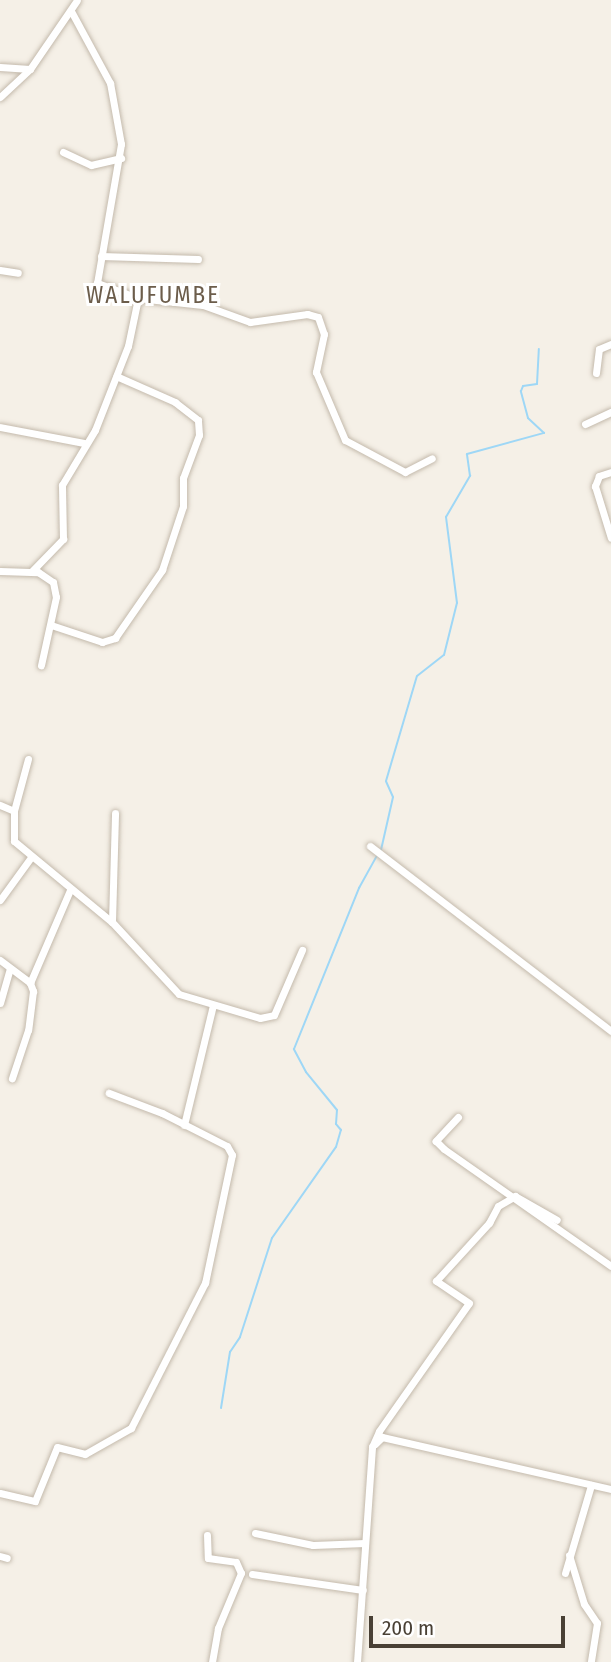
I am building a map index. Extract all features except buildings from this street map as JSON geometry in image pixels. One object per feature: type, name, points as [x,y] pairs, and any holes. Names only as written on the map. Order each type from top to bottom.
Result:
[{"type":"street","points":[[0,97],[30,69],[77,0]]},
{"type":"street","points":[[71,11],[110,83],[121,158],[101,256],[98,286],[138,298],[202,305],[250,321],[293,315],[318,317],[324,334],[316,372],[345,440],[405,471],[432,458]]},
{"type":"street","points":[[0,67],[30,69]]},
{"type":"street","points":[[63,152],[91,165],[121,158]]},
{"type":"street","points":[[101,256],[198,259]]},
{"type":"street","points":[[0,270],[18,273]]},
{"type":"street","points":[[32,571],[63,539],[60,492],[84,443],[95,430],[131,336],[138,298]]},
{"type":"street","points":[[596,373],[599,349],[611,344]]},
{"type":"street","points":[[51,625],[102,642],[116,638],[162,570],[183,506],[183,478],[199,435],[198,420],[175,402],[116,376]]},
{"type":"street","points":[[585,424],[610,412],[611,423]]},
{"type":"street","points":[[0,427],[84,443]]},
{"type":"street","points":[[611,472],[599,475],[595,486],[611,538]]},
{"type":"street","points":[[0,571],[32,571],[49,577],[55,589],[51,625],[41,665]]},
{"type":"street","points":[[28,759],[15,811],[12,836],[70,890],[112,922],[179,993],[260,1018],[274,1015],[302,950]]},
{"type":"street","points":[[0,805],[15,811]]},
{"type":"street","points":[[112,922],[115,813]]},
{"type":"street","points":[[370,846],[611,1031]]},
{"type":"street","points":[[0,900],[32,856]]},
{"type":"street","points":[[30,983],[70,890]]},
{"type":"street","points":[[0,960],[30,983],[34,996],[28,1030],[12,1078]]},
{"type":"street","points":[[0,1003],[10,968]]},
{"type":"street","points":[[184,1125],[213,1005]]},
{"type":"street","points":[[0,1493],[35,1501],[57,1447],[85,1454],[131,1429],[198,1299],[232,1155],[227,1146],[109,1093]]},
{"type":"street","points":[[458,1117],[436,1140],[478,1177],[557,1220]]},
{"type":"street","points":[[515,1196],[611,1266]]},
{"type":"street","points":[[357,1662],[372,1447],[469,1303],[436,1281],[489,1223],[498,1206],[515,1196]]},
{"type":"street","points":[[381,1434],[611,1489]]},
{"type":"street","points":[[565,1573],[591,1485]]},
{"type":"street","points":[[256,1533],[313,1545],[365,1543]]},
{"type":"street","points":[[207,1535],[208,1558],[236,1562],[241,1573],[218,1628],[212,1662]]},
{"type":"street","points":[[569,1555],[584,1604],[597,1623],[591,1662]]},
{"type":"street","points":[[252,1574],[363,1590]]},
{"type":"waterway","points":[[381,850],[393,797],[386,781],[417,676],[444,655],[457,603],[446,517],[470,476],[467,454],[544,433],[528,418],[521,391],[523,386],[537,384],[539,349]]},
{"type":"waterway","points":[[221,1408],[230,1352],[240,1337],[272,1238],[336,1147],[341,1130],[336,1124],[337,1110],[306,1072],[294,1049],[359,888],[378,854]]},
{"type":"district","name":"WALUFUMBE","points":[[153,295]]}]
